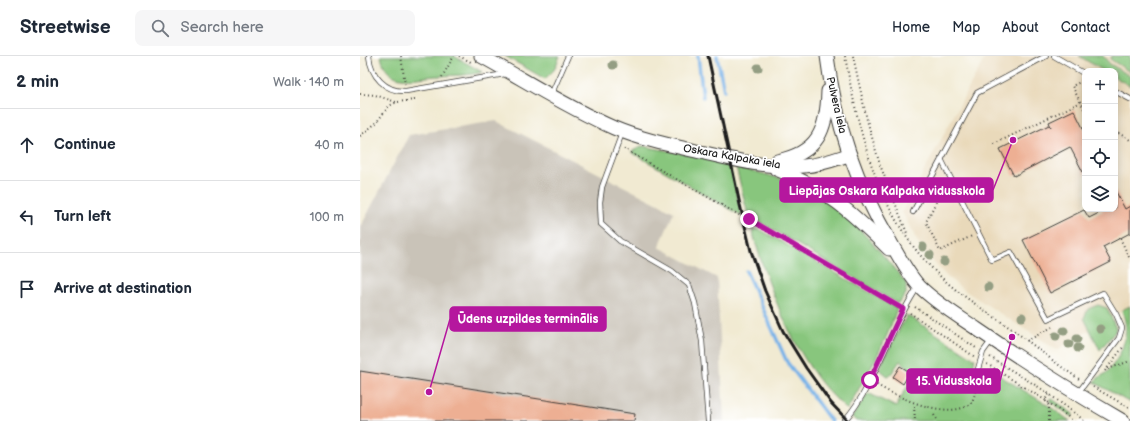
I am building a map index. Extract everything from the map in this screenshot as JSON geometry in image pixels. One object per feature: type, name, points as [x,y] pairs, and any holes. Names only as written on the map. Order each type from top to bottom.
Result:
[{"type":"street","name":"Oskara Kalpaka iela","points":[[481,56],[622,132],[678,147],[763,164],[803,166],[822,164],[848,155]]},
{"type":"street","name":"Pulvera iela","points":[[827,56],[829,73],[848,155]]},
{"type":"street","points":[[763,164],[802,154],[813,145],[825,123],[828,107],[829,73]]},
{"type":"street","points":[[848,155],[874,212],[902,262],[919,285],[945,306],[992,339],[1077,394],[1123,421]]},
{"type":"street","points":[[763,164],[796,177],[837,201],[857,217],[902,262]]},
{"type":"lane","points":[[369,56],[374,74],[380,82],[392,89],[406,91],[500,74],[518,76]]},
{"type":"lane","points":[[551,95],[568,56]]},
{"type":"lane","points":[[913,212],[976,93],[1046,56]]},
{"type":"lane","points":[[1054,56],[1082,72]]},
{"type":"lane","points":[[1118,93],[1130,99]]},
{"type":"lane","points":[[622,132],[602,187],[600,202],[602,224],[620,241],[672,271],[689,285],[695,303],[702,341],[708,421]]},
{"type":"lane","points":[[941,159],[992,260],[1011,252],[1048,319],[1103,293],[1116,314],[1122,328],[1119,338],[1077,394]]},
{"type":"lane","points":[[844,421],[870,380],[906,303],[919,285]]},
{"type":"lane","points":[[978,369],[983,352],[992,339]]},
{"type":"path","points":[[401,56],[406,91]]},
{"type":"path","points":[[438,86],[454,56]]},
{"type":"path","points":[[845,56],[853,102],[864,143],[879,183],[894,216],[919,255],[944,279],[1065,370],[1130,408]]},
{"type":"path","points":[[853,56],[867,120],[880,165],[909,238]]},
{"type":"path","points":[[1082,81],[1072,86],[1082,106]]},
{"type":"path","points":[[360,94],[375,95],[396,102]]},
{"type":"path","points":[[360,136],[376,123],[389,106],[396,102],[415,100]]},
{"type":"path","points":[[994,144],[1080,102]]},
{"type":"path","points":[[1118,133],[1130,140]]},
{"type":"path","points":[[618,145],[903,309],[980,360],[1045,400],[1074,421]]},
{"type":"path","points":[[950,176],[926,222],[940,251],[978,232]]},
{"type":"path","points":[[1120,238],[1130,258]]},
{"type":"path","points":[[906,303],[916,307],[1049,394],[1085,421]]},
{"type":"path","points":[[1027,341],[1054,326],[1051,318]]},
{"type":"path","points":[[1108,369],[1130,361]]},
{"type":"path","points":[[966,410],[972,401],[978,369]]},
{"type":"path","points":[[870,380],[921,409]]},
{"type":"path","points":[[1045,400],[1053,388]]},
{"type":"path","points":[[1045,400],[1049,406],[1049,421]]},
{"type":"path","points":[[914,406],[915,421]]},
{"type":"path","points":[[928,413],[941,416]]},
{"type":"path","points":[[934,415],[938,421]]},
{"type":"shaded area","points":[[986,56],[1130,56],[1130,306],[1057,350],[967,292],[947,277],[921,248],[902,212]]},
{"type":"shaded area","points":[[496,121],[674,212],[659,247],[717,278],[724,421],[360,421],[360,228],[409,135]]},
{"type":"green space","points":[[381,56],[454,56],[482,72],[466,75],[413,78],[396,77],[384,66]]},
{"type":"green space","points":[[505,56],[560,56],[554,70],[545,79]]},
{"type":"green space","points":[[1079,56],[1103,56],[1110,64],[1117,68],[1099,68]]},
{"type":"green space","points":[[1112,56],[1130,56],[1130,72],[1110,59]]},
{"type":"green space","points":[[1118,69],[1130,76],[1130,86],[1118,79]]},
{"type":"green space","points":[[642,146],[729,162],[742,216],[631,152]]},
{"type":"green space","points":[[736,167],[788,181],[812,192],[828,202],[856,226],[882,254],[906,283],[906,294],[898,304],[748,215]]},
{"type":"green space","points":[[759,229],[897,308],[881,348],[847,410],[824,386],[812,370],[800,352],[780,312],[764,270],[752,230]]},
{"type":"green space","points":[[1098,305],[1107,308],[1116,328],[1115,332],[1100,350],[1084,318],[1088,309]]},
{"type":"green space","points":[[1130,306],[1130,403],[1094,382],[1097,378],[1108,371],[1122,350],[1125,326],[1122,310]]},
{"type":"green space","points":[[907,315],[975,359],[973,367],[983,370],[984,366],[1049,406],[1070,421],[856,421],[852,417],[868,393],[896,407],[915,372],[900,361],[889,377],[879,369]]},
{"type":"green space","points":[[1051,398],[1073,414],[1072,417],[1051,402]]},
{"type":"building","points":[[1074,110],[1082,126],[1082,170],[1070,147],[1014,176],[1000,149],[1049,125],[1051,127],[1049,122]]},
{"type":"building","points":[[1118,196],[1125,209],[1130,206],[1130,233],[1103,247],[1111,262],[1050,293],[1023,240],[1082,211],[1085,212],[1089,218],[1101,212],[1118,212]]},
{"type":"building","points":[[900,366],[910,372],[903,384],[893,377]]},
{"type":"building","points":[[360,371],[635,414],[634,421],[360,421]]},
{"type":"waterway","points":[[698,56],[703,97]]},
{"type":"waterway","points":[[717,56],[724,91]]},
{"type":"waterway","points":[[746,271],[787,362],[831,421]]},
{"type":"railway","points":[[708,56],[751,251],[765,291],[783,331],[806,368],[831,403],[848,421]]},
{"type":"place","name":"Liepājas Oskara Kalpaka vidusskola","points":[[1013,140]]},
{"type":"place","name":"15. Vidusskola","points":[[1012,337]]},
{"type":"place","name":"Ūdens uzpildes terminālis","points":[[429,392]]},
{"type":"route","points":[[749,219],[903,309],[870,380]]}]
